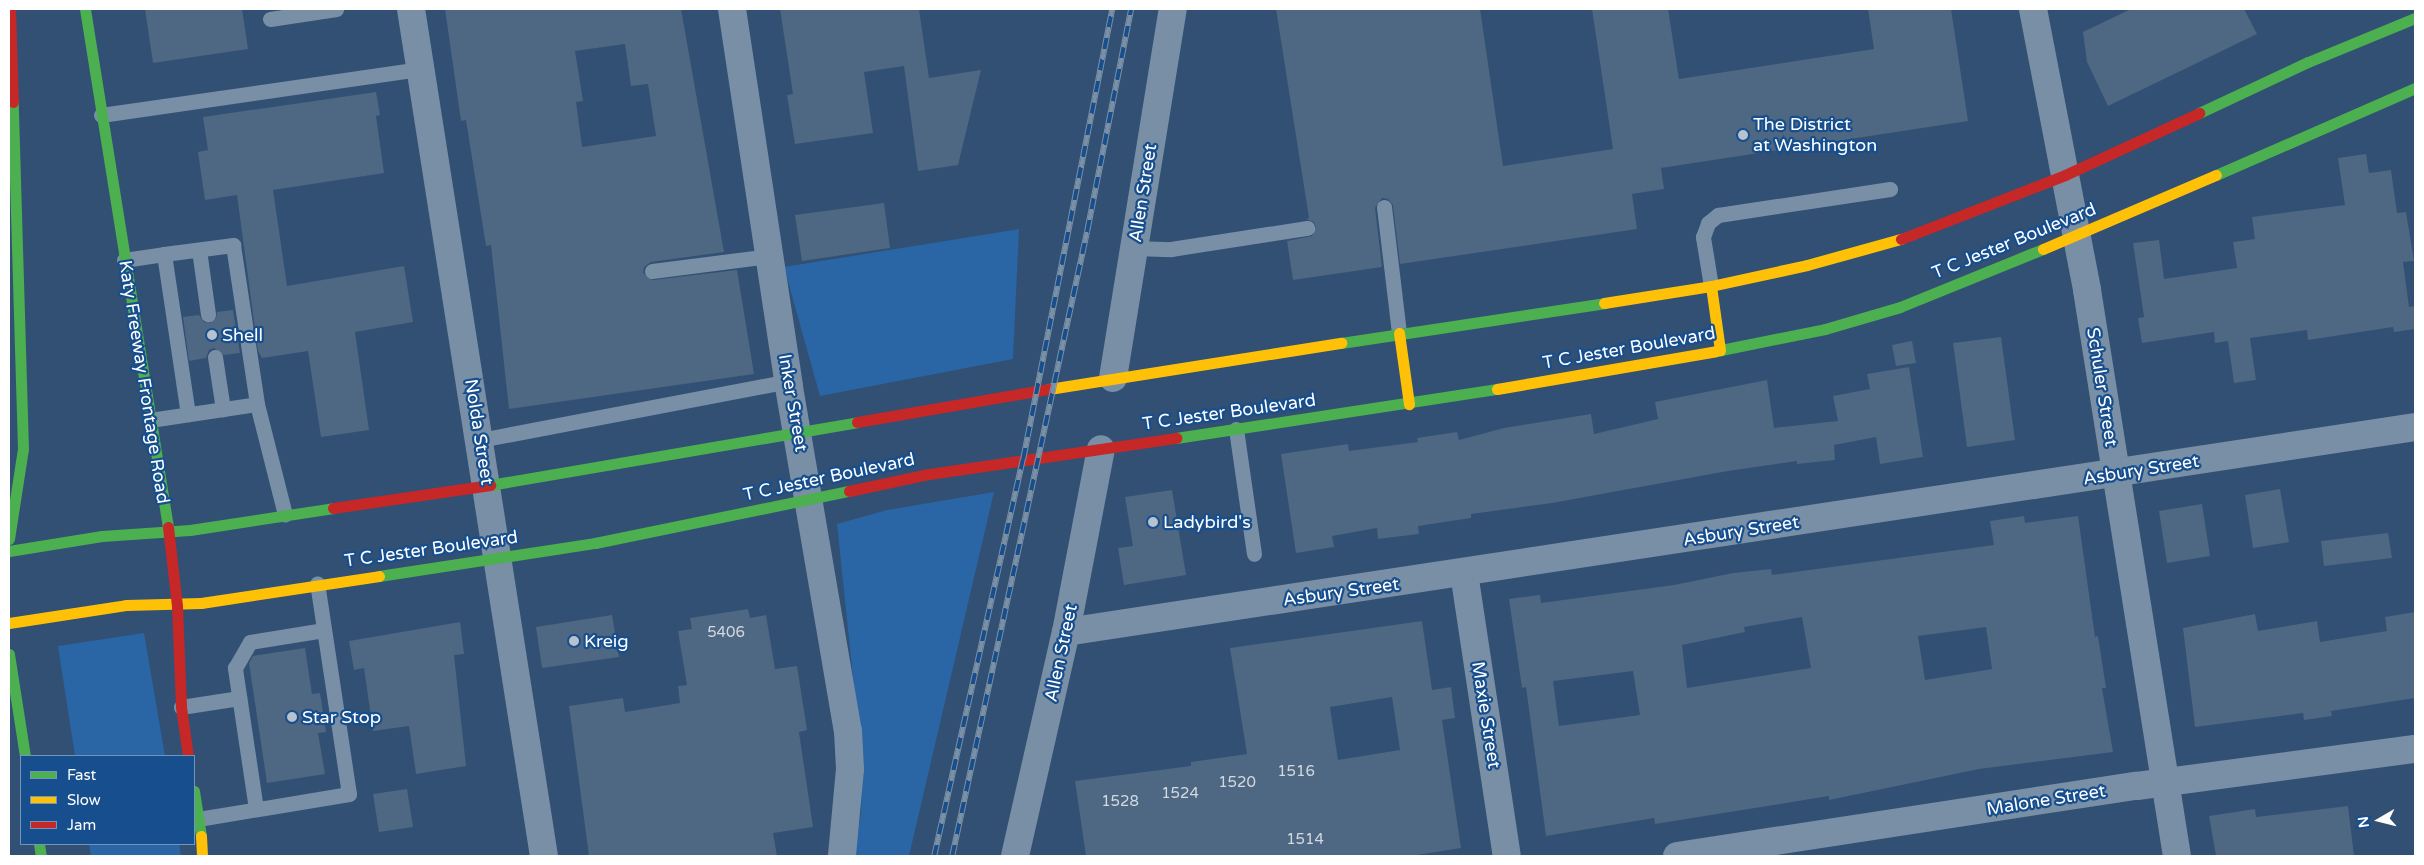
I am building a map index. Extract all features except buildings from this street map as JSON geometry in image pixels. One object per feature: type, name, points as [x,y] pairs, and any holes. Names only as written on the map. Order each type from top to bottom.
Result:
[{"type":"main road","points":[[9,539],[23,449],[10,9]]},
{"type":"main road","name":"Katy Freeway Frontage Road","points":[[85,9],[169,533],[177,606],[181,707],[188,755]]},
{"type":"main road","points":[[9,551],[123,535],[169,533],[488,485],[1113,378],[1710,286],[1807,265],[1915,235],[2065,176],[2308,62],[2415,18]]},
{"type":"main road","name":"T C Jester Boulevard","points":[[9,622],[126,605],[177,606],[317,583],[595,543],[929,474],[1409,404],[1720,350],[1825,329],[1900,307],[2076,236],[2415,88]]},
{"type":"main road","points":[[1710,286],[1720,350]]},
{"type":"main road","points":[[1399,333],[1409,404]]},
{"type":"main road","points":[[9,654],[25,755]]},
{"type":"main road","points":[[195,798],[201,842]]},
{"type":"street","name":"Nolda Street","points":[[411,9],[488,485],[544,856]]},
{"type":"street","name":"Inker Street","points":[[732,9],[789,381],[848,731],[850,769],[842,856]]},
{"type":"street","name":"Allen Street","points":[[1113,378],[1173,9]]},
{"type":"street","name":"Schuler Street","points":[[2034,9],[2076,236],[2178,856]]},
{"type":"street","name":"Asbury Street","points":[[1066,632],[2116,474],[2415,427]]},
{"type":"street","name":"Allen Street","points":[[1014,856],[1066,632],[1101,449]]},
{"type":"street","name":"Maxie Street","points":[[1464,573],[1508,856]]},
{"type":"street","name":"Malone Street","points":[[1677,856],[2167,782],[2415,749]]},
{"type":"lane","points":[[270,19],[336,9]]},
{"type":"lane","points":[[101,115],[421,70]]},
{"type":"lane","points":[[1710,286],[1703,237],[1708,223],[1718,215],[1890,189]]},
{"type":"lane","points":[[1384,207],[1399,333]]},
{"type":"lane","points":[[1134,248],[1172,249],[1307,228]]},
{"type":"lane","points":[[124,260],[233,245],[257,404],[285,515]]},
{"type":"lane","points":[[199,250],[208,314]]},
{"type":"lane","points":[[164,254],[188,414]]},
{"type":"lane","points":[[652,271],[769,256]]},
{"type":"lane","points":[[215,357],[223,409]]},
{"type":"lane","points":[[480,440],[789,381]]},
{"type":"lane","points":[[150,420],[257,404]]},
{"type":"lane","points":[[1236,429],[1254,554]]},
{"type":"lane","points":[[201,842],[256,809],[349,794],[317,583]]},
{"type":"lane","points":[[256,809],[235,668],[250,642],[324,630]]},
{"type":"lane","points":[[181,707],[239,698]]},
{"type":"shaded area","points":[[1019,229],[1013,359],[820,396],[784,267]]},
{"type":"shaded area","points":[[994,492],[909,856],[854,856],[861,813],[862,763],[837,524],[887,510]]},
{"type":"shaded area","points":[[144,633],[165,755],[75,755],[58,646]]},
{"type":"shaded area","points":[[89,845],[179,845],[181,856],[91,856]]},
{"type":"railway","points":[[934,856],[1023,459],[1112,9]]},
{"type":"railway","points":[[952,856],[1087,231],[1131,9]]},
{"type":"traffic: fast","points":[[85,9],[168,527]]},
{"type":"traffic: fast","points":[[2199,113],[2308,62],[2415,18]]},
{"type":"traffic: fast","points":[[2216,175],[2415,88]]},
{"type":"traffic: fast","points":[[9,539],[23,449],[13,102]]},
{"type":"traffic: fast","points":[[1716,351],[1825,329],[1900,307],[2043,249]]},
{"type":"traffic: fast","points":[[1341,343],[1604,303]]},
{"type":"traffic: fast","points":[[1176,438],[1497,389]]},
{"type":"traffic: fast","points":[[490,485],[857,422]]},
{"type":"traffic: fast","points":[[379,576],[595,543],[849,491]]},
{"type":"traffic: fast","points":[[9,551],[102,536],[190,530],[333,508]]},
{"type":"traffic: fast","points":[[9,654],[25,755]]},
{"type":"traffic: fast","points":[[195,797],[201,836]]},
{"type":"traffic: fast","points":[[39,845],[41,856]]},
{"type":"traffic: slow","points":[[2043,249],[2216,175]]},
{"type":"traffic: slow","points":[[1604,303],[1711,286],[1807,265],[1901,239]]},
{"type":"traffic: slow","points":[[1711,286],[1720,350]]},
{"type":"traffic: slow","points":[[1399,333],[1409,404]]},
{"type":"traffic: slow","points":[[1049,389],[1341,343]]},
{"type":"traffic: slow","points":[[1497,389],[1716,351]]},
{"type":"traffic: slow","points":[[9,623],[126,605],[201,603],[379,576]]},
{"type":"traffic: slow","points":[[201,836],[202,856]]},
{"type":"traffic: jam","points":[[10,9],[13,102]]},
{"type":"traffic: jam","points":[[1901,239],[2065,175],[2199,113]]},
{"type":"traffic: jam","points":[[857,422],[1049,389]]},
{"type":"traffic: jam","points":[[849,491],[929,474],[1176,438]]},
{"type":"traffic: jam","points":[[333,508],[490,485]]},
{"type":"traffic: jam","points":[[168,527],[177,606],[181,707],[188,755]]},
{"type":"place","name":"The District at Washington","points":[[1743,135]]},
{"type":"place","name":"Shell","points":[[212,335]]},
{"type":"place","name":"Ladybird's","points":[[1153,522]]},
{"type":"place","name":"Kreig","points":[[574,641]]},
{"type":"place","name":"Star Stop","points":[[292,717]]}]
